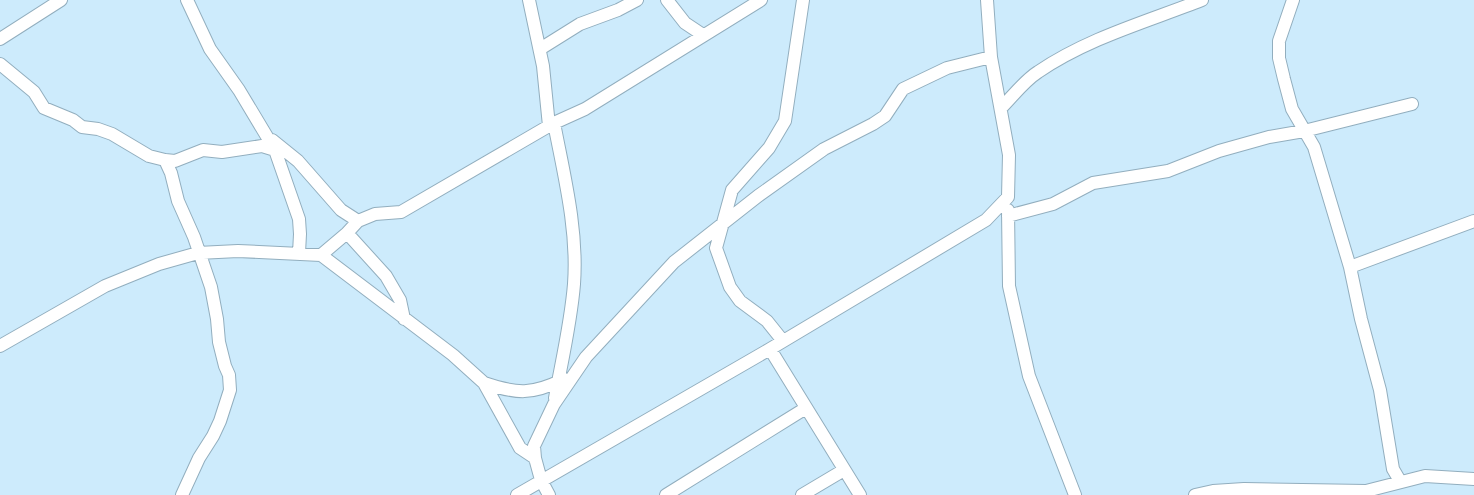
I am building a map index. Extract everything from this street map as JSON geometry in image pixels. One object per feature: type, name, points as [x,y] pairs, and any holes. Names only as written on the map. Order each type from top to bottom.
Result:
[{"type":"street","points":[[61,0],[0,52],[34,92],[44,108],[73,120],[82,127],[112,134],[149,156],[165,160],[175,160],[203,150],[222,152],[262,146],[274,150]]},
{"type":"street","points":[[187,0],[210,49],[274,150],[299,219],[299,253]]},
{"type":"street","points":[[529,0],[540,49],[551,125],[567,192],[574,248],[574,284],[554,404]]},
{"type":"street","points":[[540,49],[580,24],[618,10],[637,0]]},
{"type":"street","points":[[667,0],[685,23],[703,35]]},
{"type":"street","points":[[321,255],[358,221],[375,214],[401,212],[551,125],[585,109],[761,0]]},
{"type":"street","points":[[783,340],[767,321],[740,301],[730,287],[716,248],[720,226],[732,190],[769,148],[785,121],[803,0]]},
{"type":"street","points":[[987,0],[991,57],[1009,155],[1010,286],[1029,376],[1075,495]]},
{"type":"street","points":[[1002,107],[1036,73],[1073,51],[1115,32],[1202,0]]},
{"type":"street","points":[[1293,0],[1280,41],[1279,58],[1292,109],[1314,147],[1350,267],[1380,390],[1393,469],[1400,481]]},
{"type":"street","points":[[549,495],[541,480],[534,446],[554,404],[586,357],[674,262],[758,196],[824,149],[885,116],[903,89],[947,68],[991,57]]},
{"type":"street","points":[[1008,216],[1053,204],[1093,183],[1168,171],[1219,151],[1269,137],[1304,131],[1412,104]]},
{"type":"street","points":[[266,135],[298,161],[341,210],[358,221]]},
{"type":"street","points":[[165,160],[211,287],[219,342],[225,366],[230,375],[230,390],[213,436],[199,458],[182,495]]},
{"type":"street","points":[[517,495],[770,349],[986,220],[1008,196]]},
{"type":"street","points":[[1350,267],[1474,221]]},
{"type":"street","points":[[347,233],[386,276],[400,300],[404,319]]},
{"type":"street","points":[[0,346],[105,286],[159,264],[198,253],[238,251],[321,255],[453,355],[484,383],[520,448],[535,458]]},
{"type":"street","points":[[770,349],[860,495]]},
{"type":"street","points":[[484,383],[508,392],[529,391],[547,388],[573,375]]},
{"type":"street","points":[[666,495],[806,408]]},
{"type":"street","points":[[802,495],[844,470]]},
{"type":"street","points":[[1196,495],[1213,491],[1244,489],[1366,491],[1425,476],[1474,479]]}]
